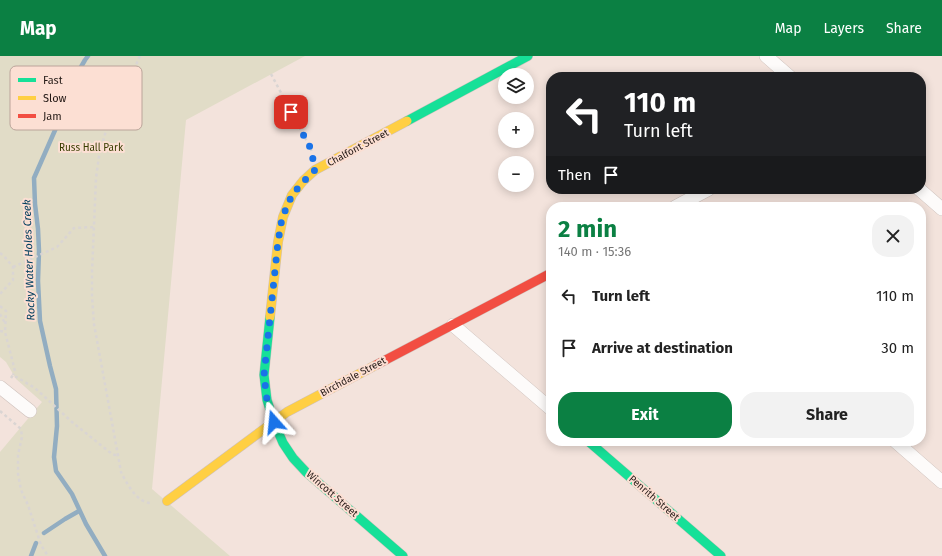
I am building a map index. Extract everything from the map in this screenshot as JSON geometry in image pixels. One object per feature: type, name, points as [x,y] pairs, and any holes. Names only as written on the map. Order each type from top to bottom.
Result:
[{"type":"street","name":"Chalfont Street","points":[[274,422],[267,400],[264,375],[278,242],[282,218],[292,195],[315,170],[528,56]]},
{"type":"street","points":[[766,56],[784,72]]},
{"type":"street","points":[[684,202],[700,194]]},
{"type":"street","points":[[926,194],[941,205]]},
{"type":"street","name":"Birchdale Street","points":[[167,501],[287,412],[546,276]]},
{"type":"street","points":[[453,325],[546,405]]},
{"type":"street","points":[[0,387],[30,411]]},
{"type":"street","name":"Wincott Street","points":[[274,422],[286,448],[306,472],[403,556]]},
{"type":"street","name":"Penrith Street","points":[[594,446],[721,556]]},
{"type":"street","points":[[901,446],[942,482]]},
{"type":"path","points":[[136,66],[140,56]]},
{"type":"path","points":[[271,74],[311,149],[315,170]]},
{"type":"path","points":[[107,130],[99,156],[96,178],[92,272],[94,324],[121,472],[125,481],[135,494],[146,502],[154,503],[167,501]]},
{"type":"path","points":[[13,267],[57,247],[74,228],[94,227]]},
{"type":"path","points":[[0,253],[13,267],[13,280],[0,294]]},
{"type":"path","points":[[0,306],[6,311],[5,332],[15,371],[13,375]]},
{"type":"path","points":[[0,314],[5,323]]},
{"type":"path","points":[[0,331],[5,332]]},
{"type":"path","points":[[35,388],[72,422],[112,454],[117,455]]},
{"type":"path","points":[[0,411],[21,429],[22,436],[18,455],[18,474],[21,490],[28,505],[41,545],[48,556]]},
{"type":"green space","name":"Russ Hall Park","points":[[0,56],[305,56],[186,120],[152,489],[230,556],[0,556],[0,452],[42,402],[16,379],[6,362],[0,357]]},
{"type":"waterway","name":"Rocky Water Holes Creek","points":[[82,66],[88,56]]},
{"type":"waterway","name":"Rocky Water Holes Creek","points":[[55,130],[34,178],[39,251],[38,281],[40,321],[56,389],[57,426],[54,457],[56,471],[72,494],[86,524],[105,556]]},
{"type":"waterway","points":[[44,533],[79,511]]},
{"type":"waterway","points":[[31,556],[36,543]]},
{"type":"traffic: fast","points":[[407,121],[528,56]]},
{"type":"traffic: fast","points":[[270,317],[264,375],[267,400],[283,443],[293,458],[306,472],[403,556]]},
{"type":"traffic: fast","points":[[594,446],[721,556]]},
{"type":"traffic: slow","points":[[270,317],[278,242],[283,217],[292,195],[303,181],[315,170],[407,121]]},
{"type":"traffic: slow","points":[[167,501],[287,412],[376,365]]},
{"type":"traffic: jam","points":[[376,365],[546,276]]},
{"type":"route","points":[[274,422],[267,400],[264,375],[278,242],[282,218],[292,195],[315,170],[311,149],[291,112]]}]
